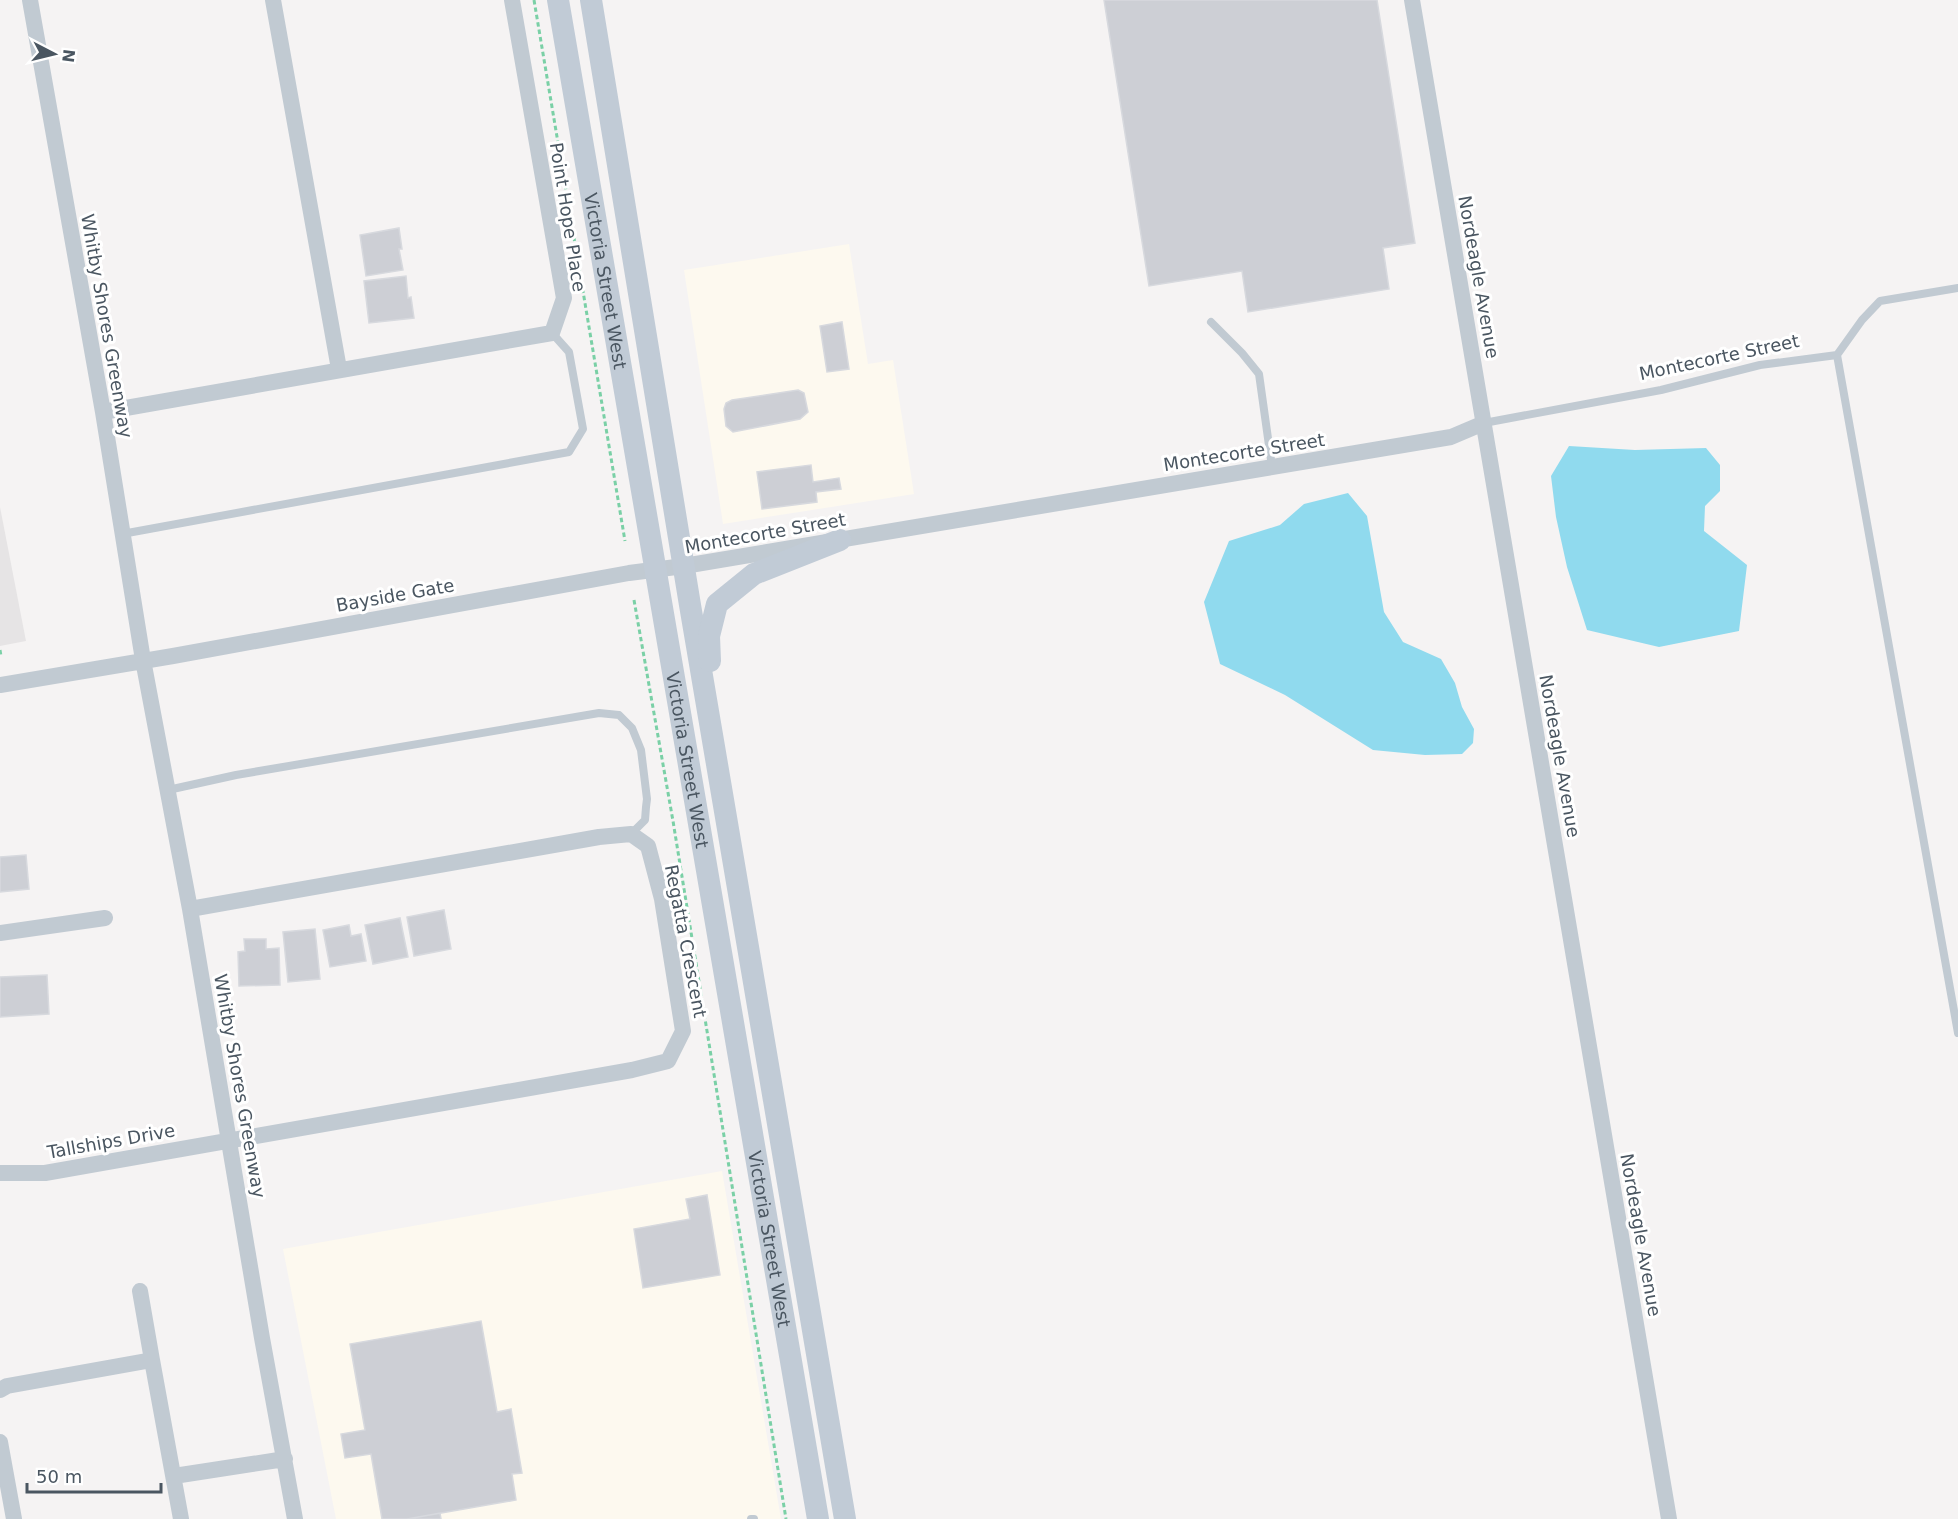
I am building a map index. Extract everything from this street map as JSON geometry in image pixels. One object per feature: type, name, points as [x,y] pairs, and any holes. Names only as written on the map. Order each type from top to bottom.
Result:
[{"type":"main road","name":"Victoria Street West","points":[[558,0],[818,1519]]},
{"type":"main road","name":"Victoria Street West","points":[[591,0],[714,747],[845,1519]]},
{"type":"main road","points":[[714,747],[709,636],[717,604],[753,574],[840,540]]},
{"type":"street","name":"Whitby Shores Greenway","points":[[30,0],[103,412],[143,660],[190,909],[262,1338],[295,1519]]},
{"type":"street","points":[[273,0],[339,369]]},
{"type":"street","name":"Point Hope Place","points":[[512,0],[564,298],[552,333]]},
{"type":"street","name":"Nordeagle Avenue","points":[[1412,0],[1669,1519]]},
{"type":"street","points":[[103,412],[552,333]]},
{"type":"street","name":"Montecorte Street","points":[[654,571],[1451,437],[1484,423]]},
{"type":"street","name":"Bayside Gate","points":[[143,660],[629,573],[654,571]]},
{"type":"street","points":[[0,685],[143,660]]},
{"type":"street","points":[[190,909],[599,837],[631,834]]},
{"type":"street","name":"Regatta Crescent","points":[[229,1141],[620,1072],[668,1061],[683,1030],[662,899],[648,846],[631,834]]},
{"type":"street","points":[[0,933],[105,918]]},
{"type":"street","name":"Tallships Drive","points":[[0,1173],[45,1173],[229,1141]]},
{"type":"street","points":[[141,1291],[181,1519]]},
{"type":"street","points":[[0,1390],[7,1386],[152,1360]]},
{"type":"street","points":[[0,1442],[14,1519]]},
{"type":"street","points":[[174,1476],[285,1459]]},
{"type":"lane","points":[[1958,288],[1880,301],[1862,320],[1837,355],[1958,1033]]},
{"type":"lane","points":[[1211,322],[1259,374],[1272,467]]},
{"type":"lane","points":[[122,534],[569,452],[583,429],[569,352],[552,333]]},
{"type":"lane","name":"Montecorte Street","points":[[1484,423],[1661,390],[1760,365],[1837,355]]},
{"type":"lane","points":[[168,789],[248,773],[599,713],[619,715],[632,728],[641,750],[647,799],[646,814],[645,820],[631,834]]},
{"type":"path","points":[[534,0],[625,541]]},
{"type":"path","points":[[634,600],[673,821],[786,1519]]},
{"type":"path","points":[[0,650],[1,656]]},
{"type":"shaded area","points":[[849,244],[868,364],[893,360],[914,494],[723,524],[684,270]]},
{"type":"shaded area","points":[[0,507],[26,641],[0,646]]},
{"type":"shaded area","points":[[722,1171],[781,1519],[336,1519],[283,1249]]},
{"type":"water","points":[[1569,446],[1635,450],[1706,448],[1720,465],[1720,491],[1705,506],[1704,531],[1747,565],[1739,631],[1659,647],[1587,630],[1567,567],[1556,517],[1551,476]]},
{"type":"water","points":[[1348,493],[1367,516],[1384,612],[1403,642],[1441,659],[1455,683],[1462,707],[1474,729],[1473,743],[1462,754],[1425,755],[1373,750],[1285,695],[1220,664],[1204,602],[1229,541],[1280,525],[1304,504]]},
{"type":"building","points":[[1104,0],[1377,0],[1415,243],[1383,248],[1389,289],[1248,312],[1242,271],[1149,286]]},
{"type":"building","points":[[399,228],[402,249],[399,249],[403,270],[366,276],[360,235]]},
{"type":"building","points":[[406,276],[408,298],[411,297],[414,318],[369,323],[364,281]]},
{"type":"building","points":[[842,322],[849,369],[827,372],[820,326]]},
{"type":"building","points":[[798,390],[804,393],[808,412],[800,419],[733,432],[726,426],[724,409],[726,403],[732,400]]},
{"type":"building","points":[[811,465],[813,482],[839,478],[841,489],[816,492],[817,502],[762,509],[757,472]]},
{"type":"building","points":[[26,855],[29,889],[0,892],[0,857]]},
{"type":"building","points":[[444,910],[451,949],[414,956],[407,917]]},
{"type":"building","points":[[400,918],[408,957],[373,964],[365,925]]},
{"type":"building","points":[[349,925],[351,936],[361,934],[366,961],[330,967],[323,930]]},
{"type":"building","points":[[315,929],[320,979],[288,982],[283,932]]},
{"type":"building","points":[[244,939],[266,939],[266,949],[279,948],[280,985],[239,986],[238,952],[245,951]]},
{"type":"building","points":[[47,975],[49,1014],[0,1017],[0,977]]},
{"type":"building","points":[[707,1195],[720,1275],[643,1288],[634,1229],[690,1219],[686,1199]]},
{"type":"building","points":[[481,1321],[497,1412],[511,1409],[522,1473],[512,1474],[516,1500],[407,1519],[382,1519],[371,1454],[345,1458],[341,1434],[365,1430],[350,1344]]},
{"type":"building","points":[[440,1513],[441,1519],[407,1519]]}]
